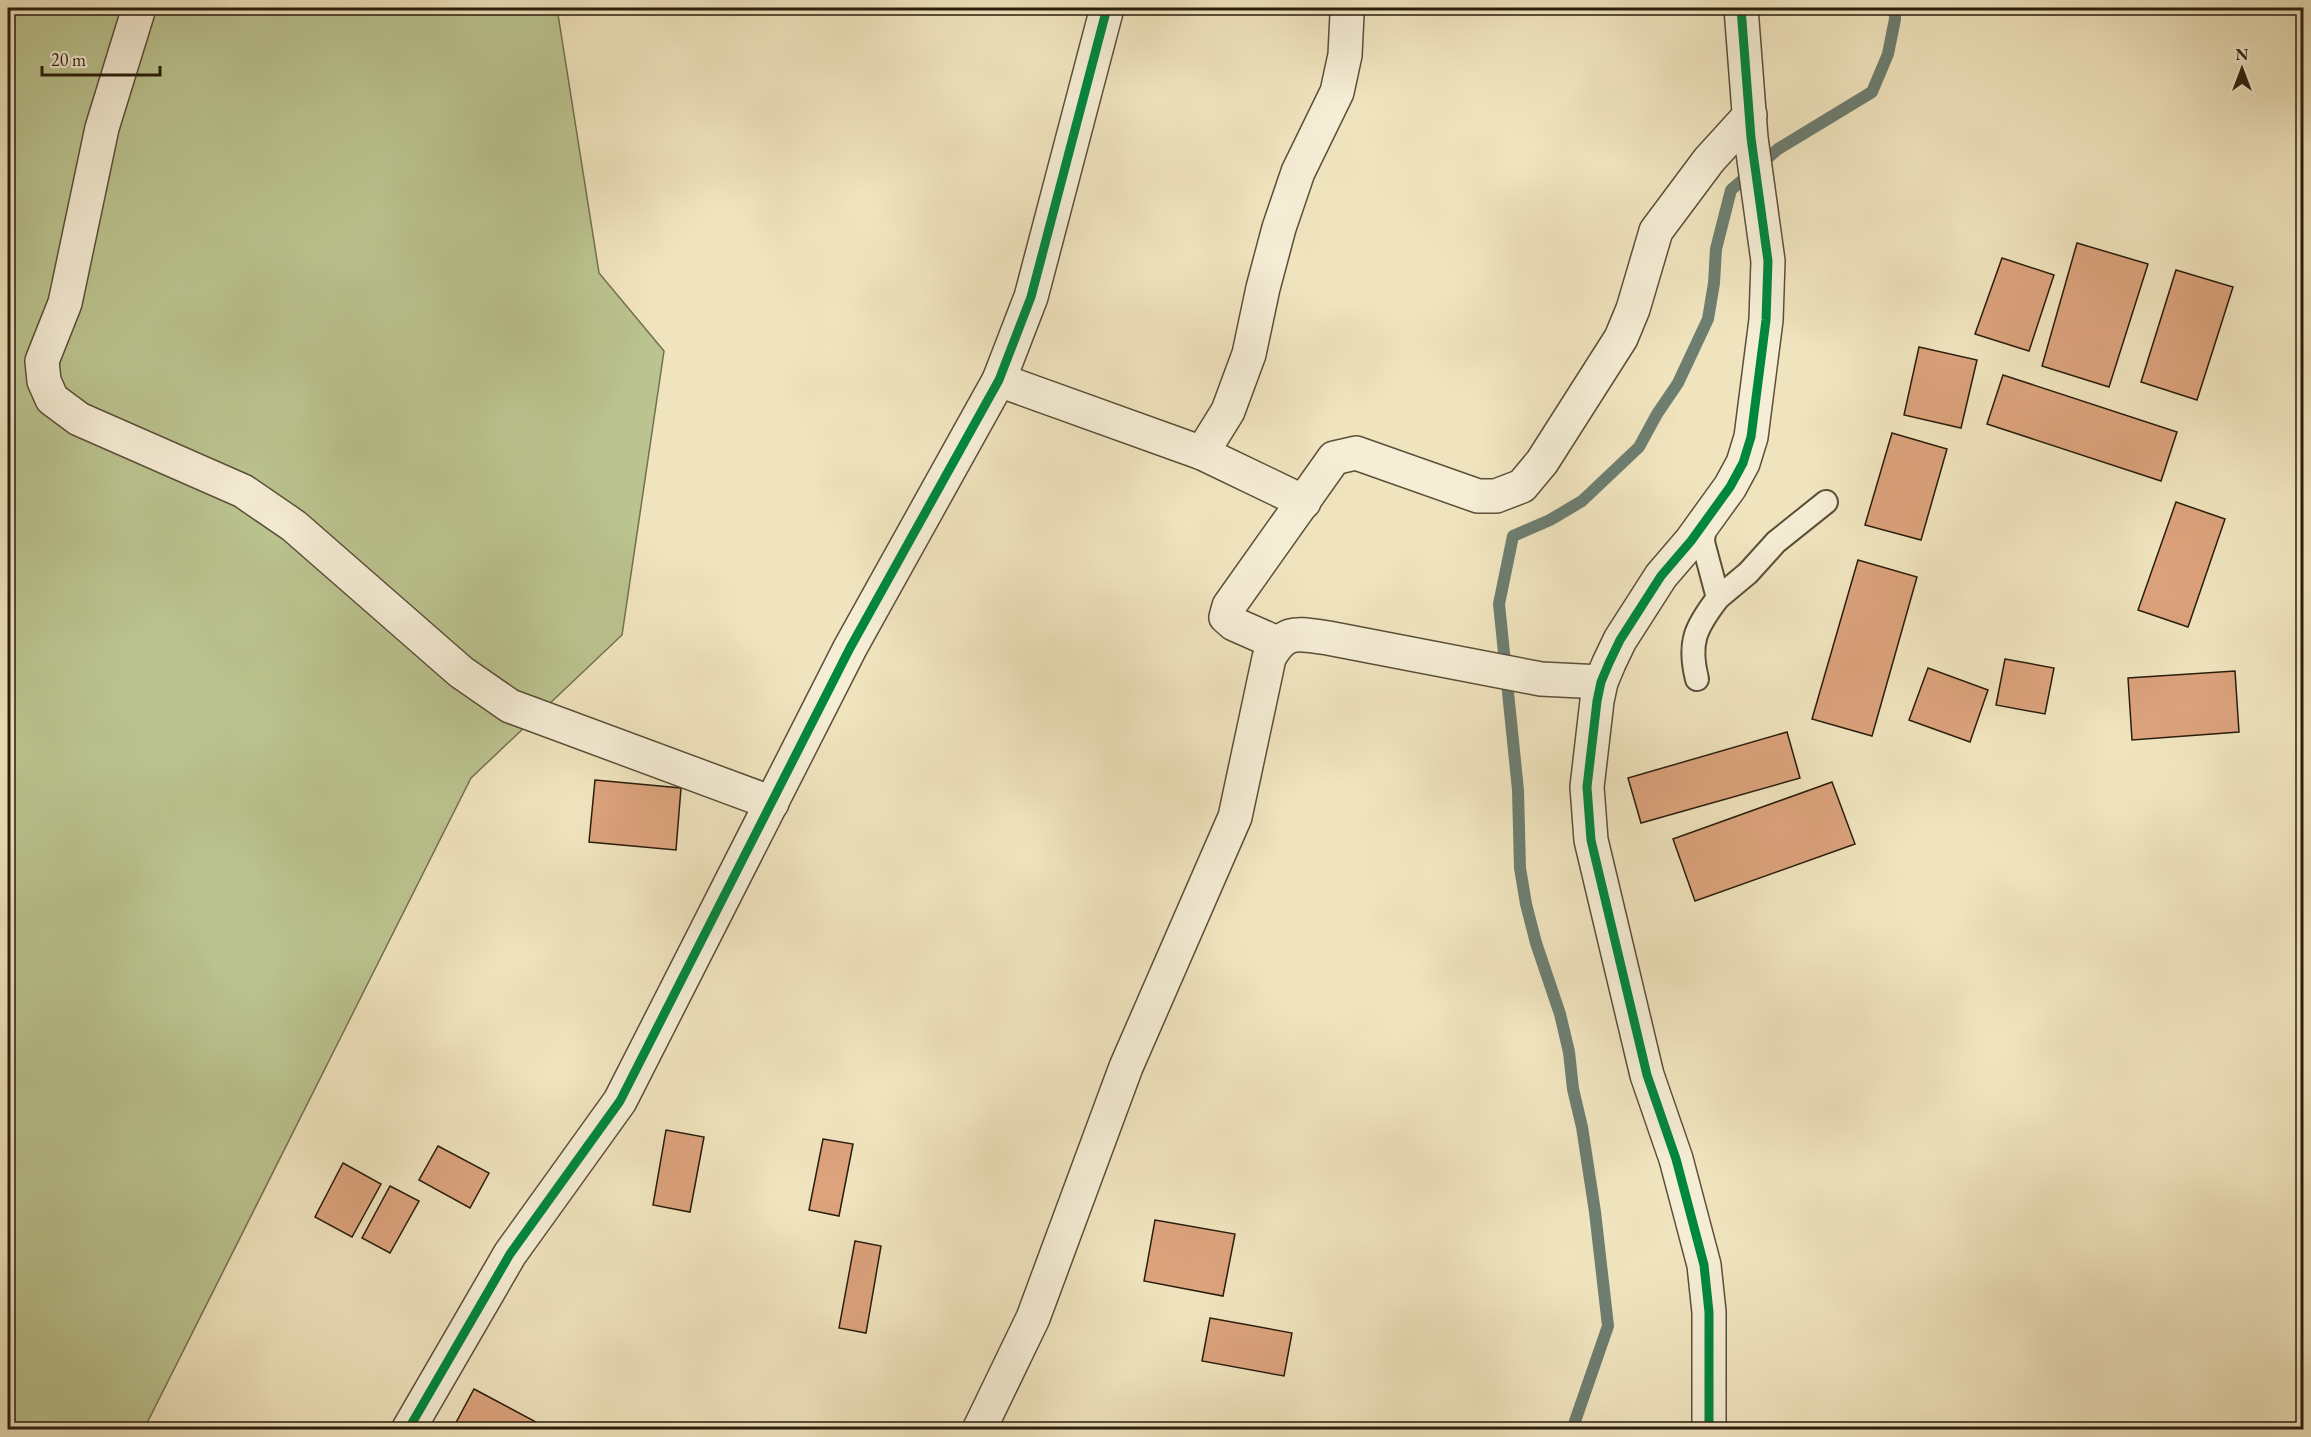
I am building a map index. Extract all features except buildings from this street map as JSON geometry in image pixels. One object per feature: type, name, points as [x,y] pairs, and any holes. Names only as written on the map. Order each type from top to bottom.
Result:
[{"type":"street","points":[[139,8],[102,128],[64,303],[42,361],[44,381],[52,399],[79,419],[243,490],[294,526],[462,672],[510,706],[772,803]]},
{"type":"street","points":[[408,1430],[510,1254],[620,1101],[850,648],[999,380],[1031,297],[1107,8]]},
{"type":"street","points":[[1709,1430],[1709,1312],[1704,1265],[1676,1160],[1647,1075],[1591,840],[1587,787],[1592,728],[1601,682],[1620,640],[1661,576],[1691,541],[1730,487],[1743,463],[1752,437],[1766,320],[1768,261],[1750,126],[1741,8]]},
{"type":"street","points":[[1202,453],[1228,411],[1250,354],[1263,288],[1290,195],[1298,172],[1337,92],[1346,55],[1347,14]]},
{"type":"street","points":[[1277,643],[1234,624],[1226,617],[1228,606],[1334,459],[1356,453],[1478,496],[1496,496],[1522,486],[1542,462],[1621,338],[1633,309],[1656,231],[1709,160],[1750,126]]},
{"type":"street","points":[[999,380],[1202,453],[1304,502]]},
{"type":"street","points":[[979,1430],[1033,1318],[1126,1067],[1235,818],[1269,658],[1277,643],[1294,634],[1328,638],[1541,680],[1601,682]]},
{"type":"lane","points":[[1697,680],[1692,660],[1693,638],[1701,621],[1718,598],[1748,573],[1776,542],[1826,502]]},
{"type":"lane","points":[[1705,519],[1703,542],[1718,598]]},
{"type":"green space","points":[[8,8],[557,8],[599,273],[664,351],[622,635],[471,778],[144,1429],[8,1429]]},
{"type":"waterway","points":[[1572,1430],[1608,1326],[1595,1212],[1582,1127],[1573,1089],[1569,1052],[1560,1014],[1536,943],[1520,868],[1518,790],[1499,604],[1513,536],[1550,520],[1582,501],[1639,447],[1657,414],[1678,383],[1708,319],[1714,283],[1716,249],[1731,190],[1778,149],[1872,92],[1888,54],[1895,8]]},
{"type":"cycle path","points":[[408,1430],[510,1254],[620,1101],[850,648],[999,380],[1031,297],[1107,8]]},
{"type":"cycle path","points":[[1709,1430],[1709,1312],[1704,1265],[1676,1159],[1647,1075],[1591,840],[1587,787],[1597,701],[1601,682],[1609,663],[1620,640],[1661,576],[1691,541],[1730,487],[1743,463],[1751,437],[1766,320],[1768,261],[1751,138],[1741,8]]}]
